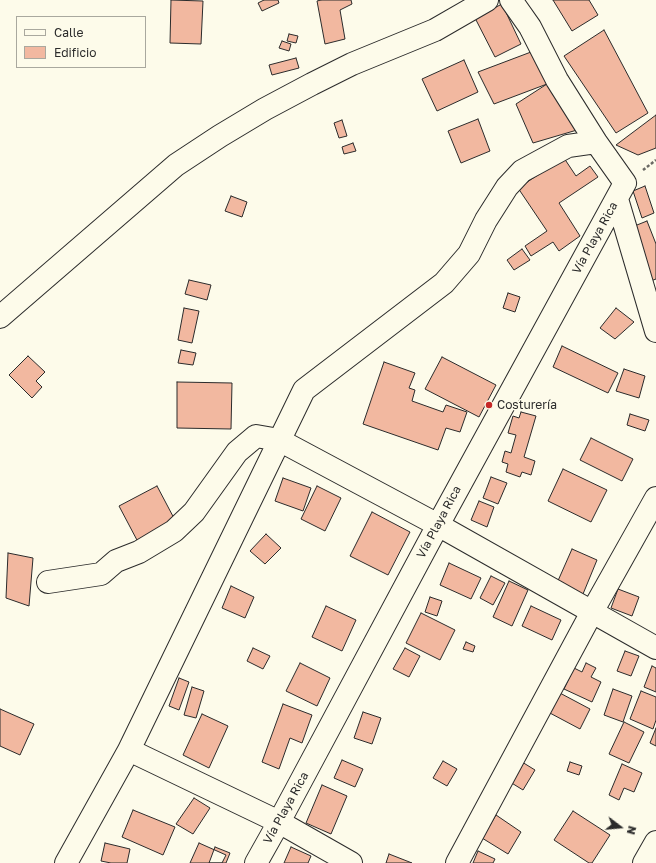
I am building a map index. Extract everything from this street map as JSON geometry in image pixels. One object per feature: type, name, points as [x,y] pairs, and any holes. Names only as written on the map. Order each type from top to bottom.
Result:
[{"type":"street","points":[[0,317],[176,165],[220,136],[265,109],[312,84],[366,58],[435,30],[488,0]]},
{"type":"street","points":[[511,0],[530,28],[557,80],[596,142],[621,191],[656,331]]},
{"type":"street","points":[[66,863],[129,750],[304,390],[444,283],[469,254],[486,220],[507,187],[522,171],[568,146],[596,142]]},
{"type":"street","name":"Vía Playa Rica","points":[[256,863],[438,525],[621,191]]},
{"type":"street","points":[[48,582],[101,574],[116,561],[139,552],[174,531],[194,512],[237,452],[256,436],[279,440],[438,525],[656,648]]},
{"type":"street","points":[[457,863],[592,612],[656,498]]},
{"type":"street","points":[[129,750],[279,822],[351,863]]},
{"type":"street","points":[[644,863],[656,842]]},
{"type":"building","points":[[171,0],[203,1],[201,44],[170,43]]},
{"type":"building","points":[[264,0],[278,0],[279,3],[262,11],[258,3]]},
{"type":"building","points":[[351,0],[352,4],[340,10],[345,39],[325,44],[317,1]]},
{"type":"building","points":[[553,0],[589,0],[598,15],[572,31]]},
{"type":"building","points":[[502,4],[521,44],[495,57],[475,18]]},
{"type":"building","points":[[604,30],[648,113],[616,133],[564,56]]},
{"type":"building","points":[[289,34],[298,36],[296,43],[287,41]]},
{"type":"building","points":[[282,41],[291,44],[289,51],[279,48]]},
{"type":"building","points":[[531,52],[547,84],[494,104],[478,72]]},
{"type":"building","points":[[296,58],[299,68],[272,75],[269,65]]},
{"type":"building","points":[[464,60],[478,92],[437,111],[422,79]]},
{"type":"building","points":[[547,84],[577,130],[533,143],[516,104]]},
{"type":"building","points":[[656,115],[656,148],[638,155],[616,145]]},
{"type":"building","points":[[478,119],[490,151],[461,163],[448,131]]},
{"type":"building","points":[[342,120],[347,136],[339,138],[334,123]]},
{"type":"building","points":[[353,143],[356,151],[344,154],[342,147]]},
{"type":"building","points":[[564,158],[576,176],[590,166],[598,177],[559,203],[580,236],[559,251],[553,242],[531,256],[525,246],[547,231],[518,188]]},
{"type":"building","points":[[645,186],[654,213],[642,218],[633,191]]},
{"type":"building","points":[[231,196],[247,202],[242,217],[225,211]]},
{"type":"building","points":[[647,221],[656,244],[656,279],[648,282],[627,229]]},
{"type":"building","points":[[522,249],[530,260],[514,270],[507,260]]},
{"type":"building","points":[[189,280],[211,285],[207,300],[185,294]]},
{"type":"building","points":[[508,293],[520,297],[515,312],[503,308]]},
{"type":"building","points":[[184,308],[199,311],[192,343],[178,340]]},
{"type":"building","points":[[616,308],[634,322],[615,339],[600,328]]},
{"type":"building","points":[[562,346],[618,373],[608,393],[553,367]]},
{"type":"building","points":[[181,350],[196,353],[193,365],[178,363]]},
{"type":"building","points":[[28,356],[45,372],[36,381],[42,387],[32,398],[9,375]]},
{"type":"building","points":[[442,357],[496,385],[479,417],[425,389]]},
{"type":"building","points":[[384,362],[415,373],[409,388],[415,390],[412,401],[443,412],[446,405],[467,412],[460,432],[446,428],[438,450],[363,424]]},
{"type":"building","points":[[624,369],[645,376],[639,398],[616,391]]},
{"type":"building","points":[[177,382],[232,383],[231,429],[177,428]]},
{"type":"building","points":[[521,412],[536,416],[524,457],[535,461],[531,475],[522,472],[520,477],[506,472],[508,464],[502,462],[505,451],[511,453],[516,435],[508,433],[513,416],[519,418]]},
{"type":"building","points":[[630,414],[649,420],[645,431],[627,425]]},
{"type":"building","points":[[591,438],[633,459],[622,481],[580,460]]},
{"type":"building","points":[[563,469],[607,490],[591,522],[548,501]]},
{"type":"building","points":[[491,477],[507,483],[498,504],[483,498]]},
{"type":"building","points":[[283,478],[311,488],[303,511],[275,501]]},
{"type":"building","points":[[157,486],[176,522],[138,542],[119,506]]},
{"type":"building","points":[[317,486],[341,498],[325,531],[301,519]]},
{"type":"building","points":[[479,501],[494,507],[487,527],[471,520]]},
{"type":"building","points":[[372,512],[410,532],[388,575],[350,556]]},
{"type":"building","points":[[266,534],[281,548],[265,564],[250,551]]},
{"type":"building","points":[[572,549],[597,560],[583,594],[557,583]]},
{"type":"building","points":[[8,553],[33,558],[29,606],[6,598]]},
{"type":"building","points":[[449,563],[481,578],[471,599],[440,585]]},
{"type":"building","points":[[491,576],[505,583],[493,605],[480,598]]},
{"type":"building","points":[[509,581],[528,590],[512,626],[493,617]]},
{"type":"building","points":[[231,586],[254,597],[245,618],[222,608]]},
{"type":"building","points":[[618,589],[639,597],[632,616],[611,608]]},
{"type":"building","points":[[430,597],[442,601],[437,616],[425,612]]},
{"type":"building","points":[[326,606],[356,620],[342,651],[312,637]]},
{"type":"building","points":[[531,606],[561,620],[552,640],[522,626]]},
{"type":"building","points":[[421,613],[455,630],[440,660],[406,643]]},
{"type":"building","points":[[466,642],[475,646],[473,652],[463,649]]},
{"type":"building","points":[[253,648],[270,656],[263,669],[247,661]]},
{"type":"building","points":[[405,648],[420,656],[409,677],[393,669]]},
{"type":"building","points":[[625,651],[639,656],[631,676],[617,671]]},
{"type":"building","points":[[300,663],[330,678],[317,706],[286,691]]},
{"type":"building","points":[[586,663],[596,668],[591,677],[601,682],[592,702],[564,689],[574,668],[582,672]]},
{"type":"building","points":[[652,666],[656,668],[656,692],[644,687]]},
{"type":"building","points":[[179,678],[189,682],[179,710],[169,706]]},
{"type":"building","points":[[192,687],[204,691],[196,718],[184,715]]},
{"type":"building","points":[[613,689],[632,696],[623,722],[604,715]]},
{"type":"building","points":[[641,691],[656,697],[656,720],[653,729],[630,719]]},
{"type":"building","points":[[558,692],[590,709],[580,729],[548,712]]},
{"type":"building","points":[[283,704],[312,715],[302,743],[290,738],[279,769],[262,762]]},
{"type":"building","points":[[0,709],[34,724],[20,755],[0,746]]},
{"type":"building","points":[[363,712],[381,718],[372,744],[354,738]]},
{"type":"building","points":[[202,714],[228,726],[209,768],[183,755]]},
{"type":"building","points":[[624,722],[644,732],[629,763],[609,754]]},
{"type":"building","points":[[656,728],[656,746],[650,743]]},
{"type":"building","points":[[342,760],[363,769],[355,787],[334,778]]},
{"type":"building","points":[[443,761],[457,769],[447,786],[433,778]]},
{"type":"building","points":[[522,762],[535,770],[523,790],[510,782]]},
{"type":"building","points":[[570,762],[582,766],[579,775],[567,771]]},
{"type":"building","points":[[622,764],[642,773],[634,792],[624,788],[619,800],[609,795]]},
{"type":"building","points":[[322,785],[347,796],[331,834],[306,823]]},
{"type":"building","points":[[194,798],[210,808],[193,834],[176,824]]},
{"type":"building","points":[[133,810],[175,827],[163,855],[122,837]]},
{"type":"building","points":[[573,811],[610,835],[592,863],[589,863],[554,840]]},
{"type":"building","points":[[496,815],[521,832],[508,854],[482,838]]},
{"type":"building","points":[[105,843],[130,849],[127,863],[111,863],[101,861]]},
{"type":"building","points":[[199,843],[226,855],[222,863],[190,863]]},
{"type":"building","points":[[215,847],[230,853],[226,863],[209,863]]},
{"type":"building","points":[[291,847],[311,856],[308,863],[284,863]]},
{"type":"building","points":[[478,851],[495,859],[493,863],[473,863]]},
{"type":"building","points":[[389,854],[412,863],[386,863]]},
{"type":"place","name":"Costurería","points":[[489,405]]}]
